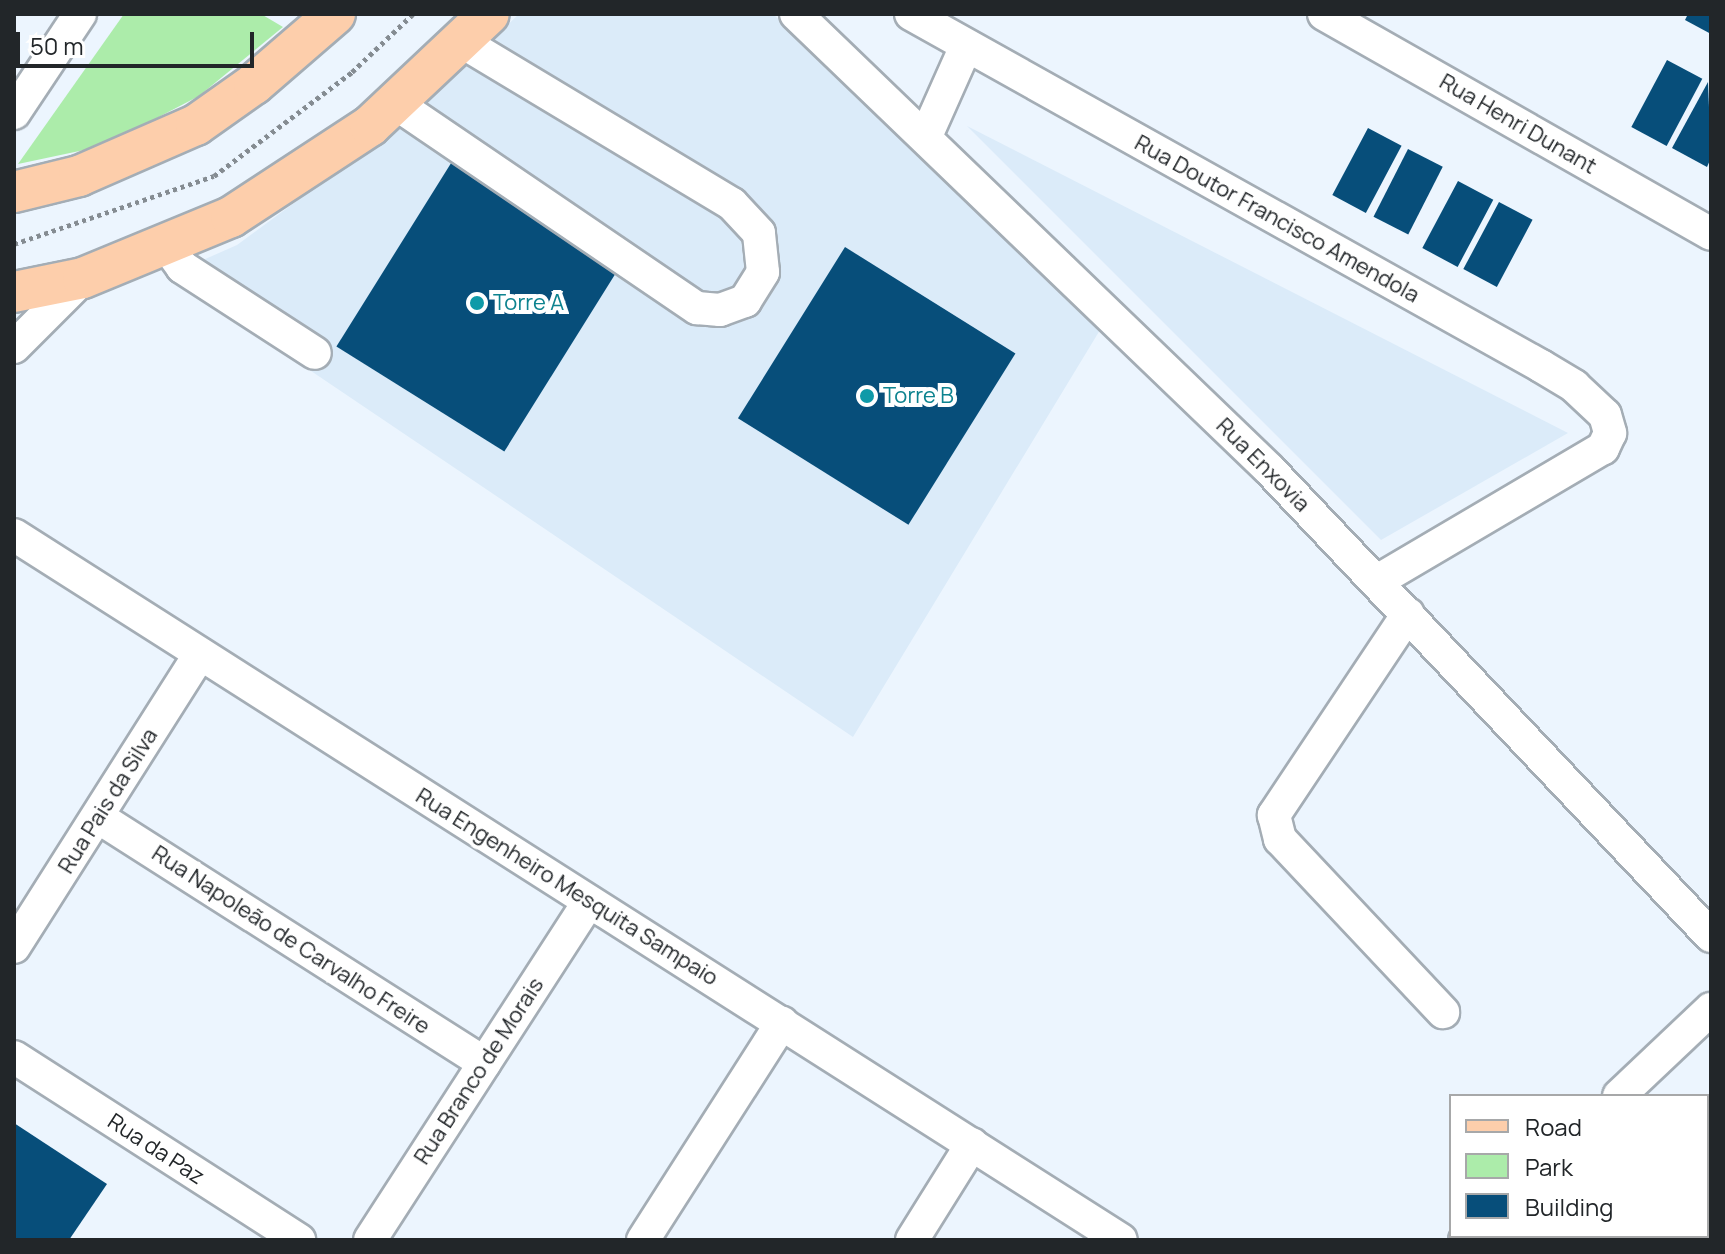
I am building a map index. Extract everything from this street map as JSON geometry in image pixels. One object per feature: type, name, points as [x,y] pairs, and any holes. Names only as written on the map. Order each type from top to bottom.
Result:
[{"type":"main road","points":[[14,192],[79,176],[196,125],[254,84],[335,14]]},
{"type":"main road","points":[[14,292],[83,278],[167,246],[231,217],[303,173],[395,103],[475,27]]},
{"type":"street","points":[[14,113],[80,14]]},
{"type":"street","name":"Rua Enxovia","points":[[796,14],[1269,469],[1711,936]]},
{"type":"street","name":"Rua Doutor Francisco Amendola","points":[[911,14],[1574,386],[1609,424],[1603,448],[1377,581]]},
{"type":"street","name":"Rua Henri Dunant","points":[[1324,14],[1711,234]]},
{"type":"street","points":[[395,103],[697,308],[720,310],[745,301],[763,272],[759,233],[732,204],[475,27]]},
{"type":"street","points":[[926,136],[966,46]]},
{"type":"street","points":[[167,246],[182,267],[315,353]]},
{"type":"street","points":[[14,347],[83,278]]},
{"type":"street","name":"Rua Engenheiro Mesquita Sampaio","points":[[14,535],[1121,1240]]},
{"type":"street","points":[[1408,614],[1274,815],[1280,839],[1443,1012]]},
{"type":"street","name":"Rua Pais da Silva","points":[[14,947],[200,654]]},
{"type":"street","name":"Rua Napoleão de Carvalho Freire","points":[[98,817],[484,1063]]},
{"type":"street","name":"Rua Branco de Morais","points":[[370,1240],[589,902]]},
{"type":"street","points":[[1621,1094],[1711,1009]]},
{"type":"street","points":[[643,1240],[782,1023]]},
{"type":"street","name":"Rua da Paz","points":[[14,1057],[299,1240]]},
{"type":"street","points":[[912,1240],[972,1144]]},
{"type":"shaded area","points":[[519,14],[773,14],[1100,330],[853,737],[169,275],[237,245],[415,114]]},
{"type":"shaded area","points":[[967,126],[1568,433],[1381,540]]},
{"type":"green space","points":[[124,14],[261,14],[283,27],[199,96],[103,146],[18,164]]},
{"type":"building","points":[[1688,14],[1711,14],[1711,34],[1685,20]]},
{"type":"building","points":[[1667,60],[1702,79],[1667,146],[1631,127]]},
{"type":"building","points":[[1708,82],[1711,158],[1707,167],[1672,148]]},
{"type":"building","points":[[1368,128],[1402,146],[1366,213],[1332,195]]},
{"type":"building","points":[[1408,149],[1443,167],[1408,234],[1373,217]]},
{"type":"building","name":"Torre A","points":[[453,160],[621,265],[504,451],[336,347]]},
{"type":"building","points":[[1458,181],[1493,200],[1458,267],[1422,248]]},
{"type":"building","points":[[1499,202],[1533,220],[1497,287],[1463,269]]},
{"type":"building","name":"Torre B","points":[[845,247],[1015,354],[908,525],[738,418]]},
{"type":"building","points":[[14,1123],[107,1184],[69,1240],[14,1240]]},
{"type":"place","name":"Torre A","points":[[477,303]]},
{"type":"place","name":"Torre B","points":[[867,396]]}]
